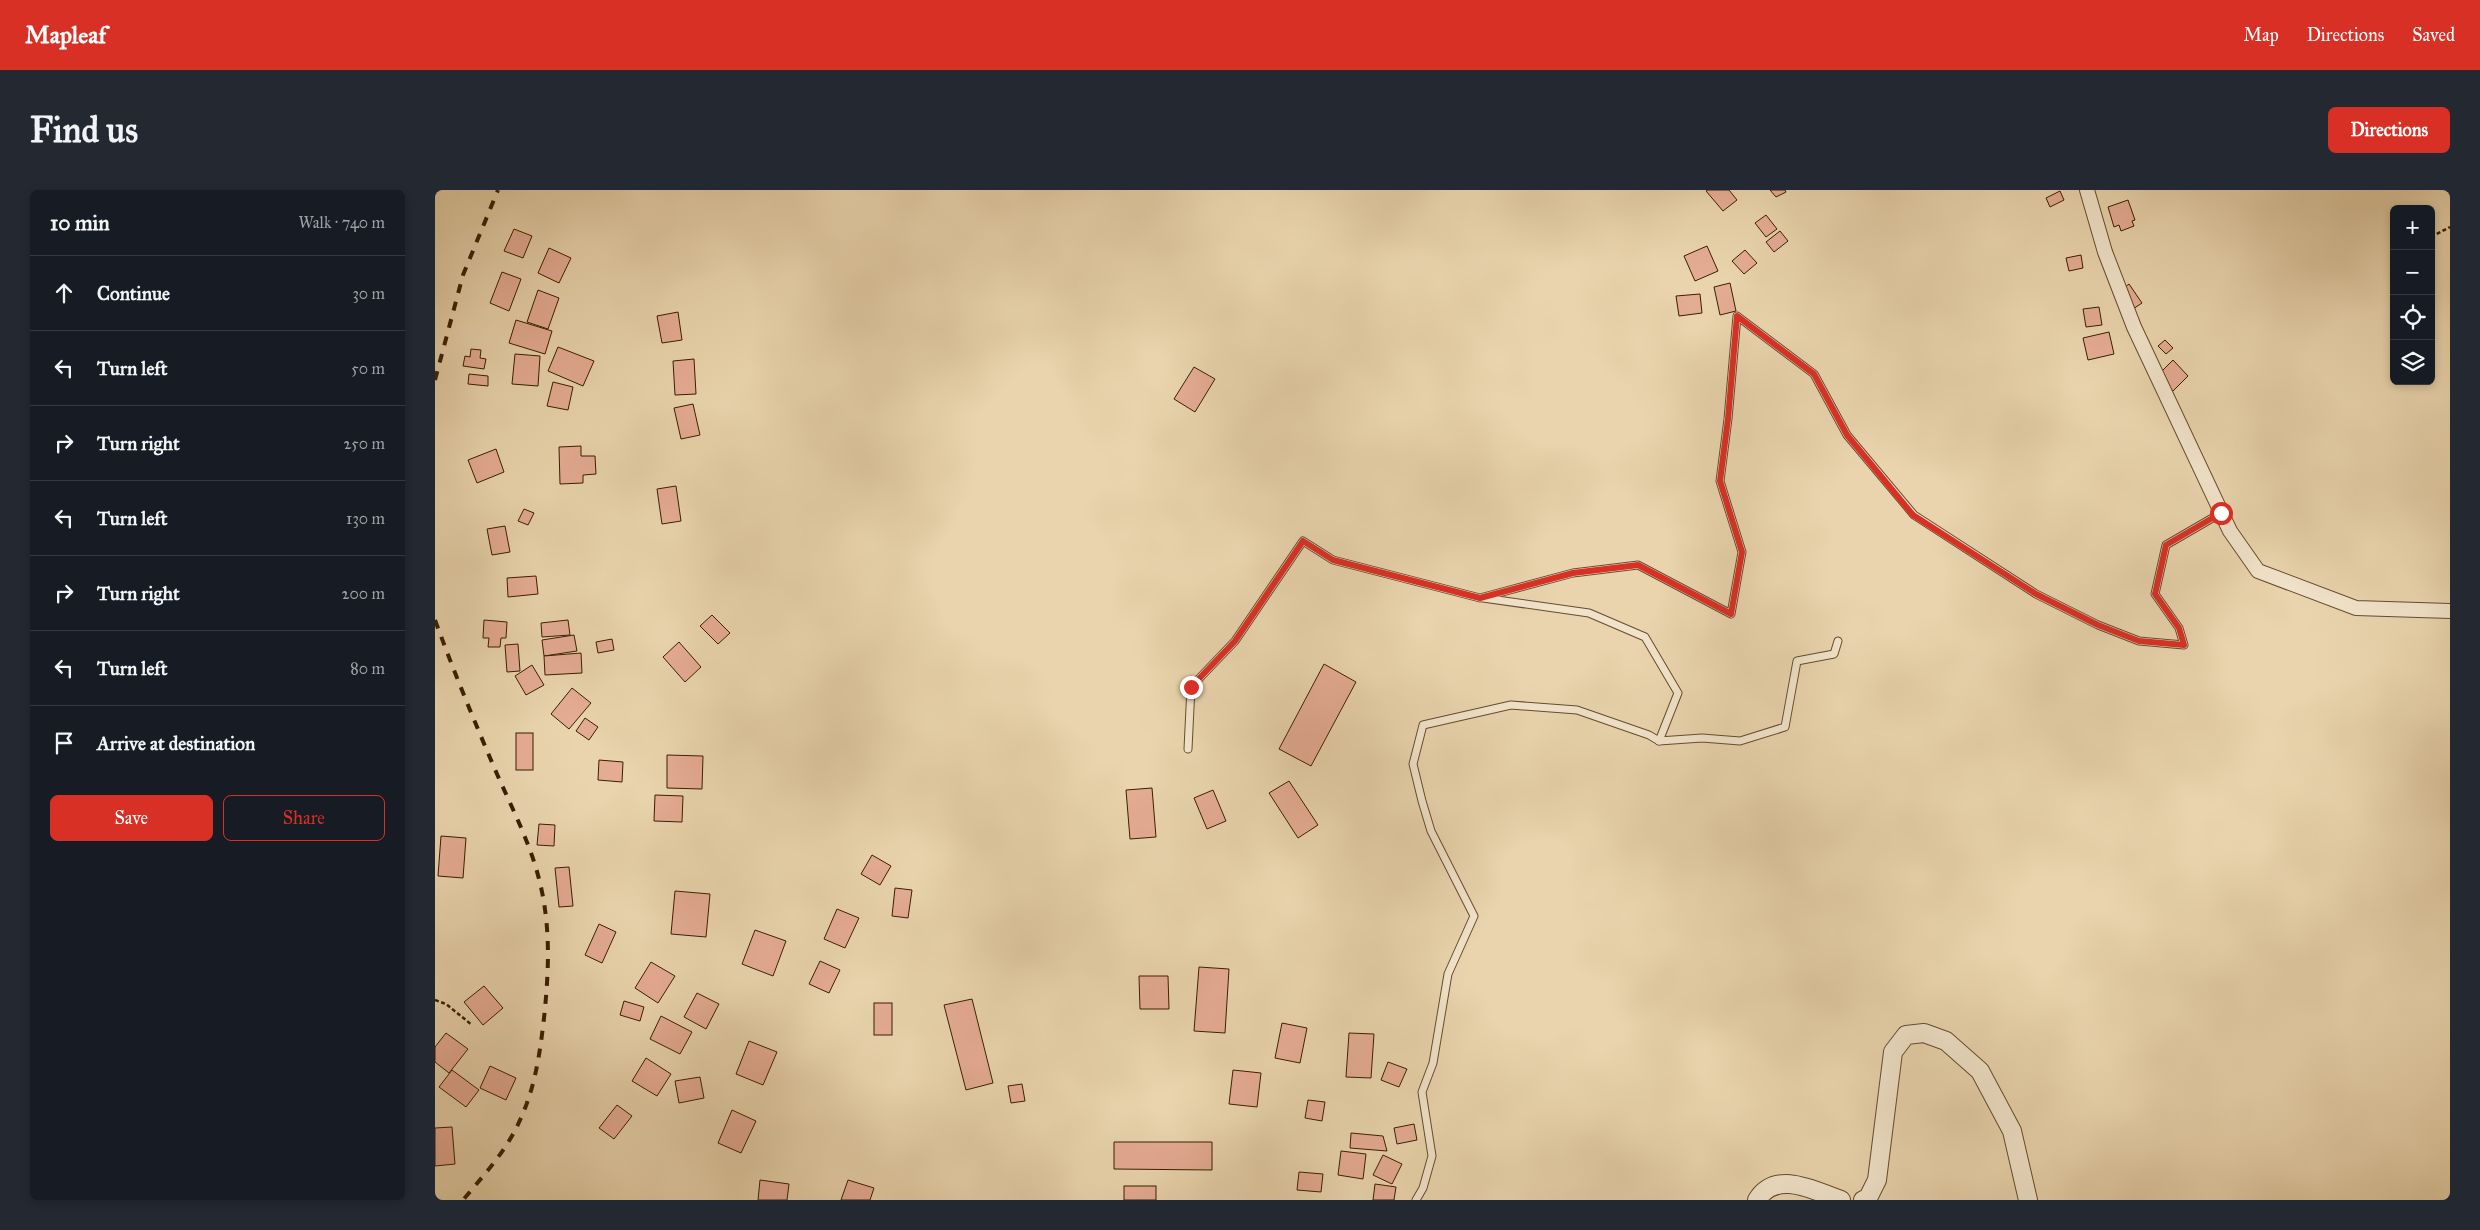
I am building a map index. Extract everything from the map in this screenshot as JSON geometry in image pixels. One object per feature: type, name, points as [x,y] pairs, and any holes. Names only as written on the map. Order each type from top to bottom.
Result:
[{"type":"street","points":[[2087,190],[2105,252],[2134,328],[2230,531],[2258,571],[2355,608],[2450,612]]},
{"type":"street","points":[[1863,1200],[1867,1198],[1877,1180],[1893,1052],[1906,1035],[1924,1032],[1946,1041],[1980,1071],[2012,1131],[2028,1200]]},
{"type":"street","points":[[1757,1200],[1761,1194],[1777,1183],[1797,1185],[1841,1200]]},
{"type":"lane","points":[[1480,598],[1573,573],[1638,565],[1731,614],[1742,552],[1720,481],[1728,419],[1737,316],[1814,374],[1847,435],[1913,515],[2036,594],[2106,628],[2139,641],[2184,645],[2179,628],[2155,594],[2166,545],[2221,513]]},
{"type":"lane","points":[[1188,750],[1191,687],[1235,641],[1303,541],[1333,560],[1480,598],[1589,613],[1645,637],[1678,693],[1659,741]]},
{"type":"lane","points":[[1416,1200],[1423,1188],[1432,1156],[1422,1092],[1433,1062],[1448,974],[1474,916],[1431,831],[1422,801],[1413,764],[1423,725],[1511,706],[1521,706],[1577,710],[1649,735],[1659,741],[1701,738],[1740,741],[1785,727],[1797,662],[1834,654],[1838,641]]},
{"type":"path","points":[[2435,235],[2450,227]]},
{"type":"path","points":[[435,1000],[446,1004],[472,1025]]},
{"type":"building","points":[[1729,190],[1737,200],[1723,211],[1706,191]]},
{"type":"building","points":[[1770,190],[1785,190],[1786,192],[1776,197]]},
{"type":"building","points":[[2060,191],[2064,200],[2050,207],[2046,198]]},
{"type":"building","points":[[2128,200],[2135,220],[2132,221],[2134,226],[2121,231],[2119,225],[2114,227],[2108,207]]},
{"type":"building","points":[[1766,215],[1777,229],[1766,237],[1755,223]]},
{"type":"building","points":[[514,229],[532,236],[523,258],[504,251]]},
{"type":"building","points":[[1780,231],[1788,241],[1774,252],[1766,242]]},
{"type":"building","points":[[1707,246],[1718,271],[1695,281],[1684,256]]},
{"type":"building","points":[[549,248],[571,258],[559,283],[538,273]]},
{"type":"building","points":[[1745,250],[1757,263],[1744,274],[1732,261]]},
{"type":"building","points":[[2081,255],[2083,268],[2069,271],[2066,258]]},
{"type":"building","points":[[502,272],[521,279],[509,311],[490,303]]},
{"type":"building","points":[[1730,283],[1736,311],[1720,315],[1714,287]]},
{"type":"building","points":[[2129,284],[2142,303],[2133,309],[2120,291]]},
{"type":"building","points":[[538,290],[559,298],[548,329],[527,322]]},
{"type":"building","points":[[1700,294],[1702,313],[1679,316],[1676,296]]},
{"type":"building","points":[[2099,307],[2102,325],[2086,327],[2083,309]]},
{"type":"building","points":[[678,312],[682,340],[662,343],[657,316]]},
{"type":"building","points":[[516,320],[552,331],[545,354],[509,343]]},
{"type":"building","points":[[2109,332],[2114,354],[2088,360],[2083,338]]},
{"type":"building","points":[[2165,340],[2173,348],[2166,354],[2158,346]]},
{"type":"building","points":[[558,347],[594,361],[583,386],[548,371]]},
{"type":"building","points":[[471,349],[481,350],[480,358],[486,359],[484,369],[463,366],[465,356],[470,357]]},
{"type":"building","points":[[515,354],[540,356],[538,386],[512,384]]},
{"type":"building","points":[[694,359],[696,394],[675,395],[673,361]]},
{"type":"building","points":[[2173,360],[2188,376],[2173,391],[2158,375]]},
{"type":"building","points":[[1194,367],[1215,379],[1195,412],[1174,399]]},
{"type":"building","points":[[469,374],[488,376],[488,386],[468,384]]},
{"type":"building","points":[[553,382],[573,387],[568,410],[547,406]]},
{"type":"building","points":[[693,404],[700,435],[681,439],[674,408]]},
{"type":"building","points":[[581,446],[581,456],[595,456],[596,474],[583,475],[583,483],[560,484],[559,447]]},
{"type":"building","points":[[496,449],[504,472],[477,483],[468,460]]},
{"type":"building","points":[[676,486],[681,521],[662,524],[657,489]]},
{"type":"building","points":[[524,509],[534,513],[528,525],[518,521]]},
{"type":"building","points":[[505,526],[510,552],[492,555],[487,529]]},
{"type":"building","points":[[536,576],[538,594],[508,597],[507,578]]},
{"type":"building","points":[[712,615],[730,633],[718,644],[700,626]]},
{"type":"building","points":[[484,620],[507,622],[506,638],[501,638],[500,647],[488,647],[489,638],[483,638]]},
{"type":"building","points":[[568,620],[570,635],[542,637],[541,623]]},
{"type":"building","points":[[574,635],[577,651],[544,656],[542,640]]},
{"type":"building","points":[[612,639],[614,650],[598,653],[596,642]]},
{"type":"building","points":[[679,642],[701,667],[685,682],[663,657]]},
{"type":"building","points":[[518,644],[520,671],[507,672],[505,645]]},
{"type":"building","points":[[581,653],[582,673],[545,675],[544,656]]},
{"type":"building","points":[[1324,664],[1356,682],[1311,766],[1279,749]]},
{"type":"building","points":[[532,665],[544,685],[526,695],[515,676]]},
{"type":"building","points":[[572,688],[591,703],[569,729],[551,714]]},
{"type":"building","points":[[585,718],[598,727],[589,740],[576,731]]},
{"type":"building","points":[[516,733],[533,733],[533,770],[516,770]]},
{"type":"building","points":[[667,755],[703,756],[702,789],[667,788]]},
{"type":"building","points":[[599,760],[623,762],[622,782],[598,780]]},
{"type":"building","points":[[1289,781],[1318,825],[1298,838],[1269,793]]},
{"type":"building","points":[[1152,788],[1156,837],[1130,839],[1126,790]]},
{"type":"building","points":[[1213,790],[1226,821],[1207,829],[1194,798]]},
{"type":"building","points":[[655,795],[683,796],[682,822],[654,821]]},
{"type":"building","points":[[539,824],[555,825],[554,846],[537,845]]},
{"type":"building","points":[[441,836],[466,838],[463,878],[438,876]]},
{"type":"building","points":[[872,855],[891,866],[880,885],[861,874]]},
{"type":"building","points":[[569,867],[573,906],[559,907],[555,868]]},
{"type":"building","points":[[895,888],[912,890],[908,918],[892,916]]},
{"type":"building","points":[[675,891],[710,894],[706,937],[671,934]]},
{"type":"building","points":[[837,909],[859,918],[845,948],[824,939]]},
{"type":"building","points":[[599,924],[616,932],[602,963],[585,955]]},
{"type":"building","points":[[755,930],[786,941],[773,976],[742,964]]},
{"type":"building","points":[[820,961],[840,970],[829,993],[809,984]]},
{"type":"building","points":[[651,962],[675,976],[658,1003],[635,988]]},
{"type":"building","points":[[1199,967],[1229,969],[1225,1033],[1194,1031]]},
{"type":"building","points":[[1139,976],[1168,976],[1169,1009],[1140,1009]]},
{"type":"building","points":[[484,986],[503,1008],[483,1025],[464,1002]]},
{"type":"building","points":[[697,993],[719,1004],[706,1029],[684,1017]]},
{"type":"building","points":[[972,999],[993,1083],[966,1090],[944,1005]]},
{"type":"building","points":[[624,1001],[644,1007],[640,1021],[620,1015]]},
{"type":"building","points":[[874,1003],[892,1003],[892,1035],[874,1035]]},
{"type":"building","points":[[661,1016],[692,1032],[680,1054],[650,1039]]},
{"type":"building","points":[[1282,1023],[1307,1028],[1300,1063],[1275,1058]]},
{"type":"building","points":[[446,1033],[468,1049],[449,1073],[435,1062],[435,1047]]},
{"type":"building","points":[[1349,1033],[1374,1034],[1371,1078],[1346,1077]]},
{"type":"building","points":[[749,1041],[777,1052],[763,1085],[736,1074]]},
{"type":"building","points":[[646,1058],[671,1074],[657,1096],[632,1081]]},
{"type":"building","points":[[1388,1062],[1407,1069],[1399,1087],[1381,1080]]},
{"type":"building","points":[[490,1066],[516,1078],[506,1100],[480,1088]]},
{"type":"building","points":[[452,1070],[479,1090],[466,1107],[439,1087]]},
{"type":"building","points":[[1233,1070],[1261,1073],[1257,1107],[1229,1104]]},
{"type":"building","points":[[700,1077],[704,1098],[679,1103],[675,1081]]},
{"type":"building","points":[[1022,1084],[1025,1101],[1011,1103],[1008,1086]]},
{"type":"building","points":[[1308,1100],[1325,1102],[1322,1121],[1305,1118]]},
{"type":"building","points":[[617,1105],[632,1116],[614,1139],[599,1128]]},
{"type":"building","points":[[732,1110],[756,1121],[741,1153],[718,1143]]},
{"type":"building","points":[[1414,1124],[1417,1140],[1397,1144],[1394,1128]]},
{"type":"building","points":[[452,1127],[455,1164],[435,1166],[435,1128]]},
{"type":"building","points":[[1351,1133],[1383,1136],[1387,1151],[1350,1148]]},
{"type":"building","points":[[1114,1142],[1212,1142],[1212,1170],[1114,1169]]},
{"type":"building","points":[[1341,1151],[1366,1154],[1363,1179],[1338,1175]]},
{"type":"building","points":[[1383,1155],[1402,1164],[1392,1184],[1373,1175]]},
{"type":"building","points":[[1299,1172],[1323,1174],[1321,1192],[1297,1190]]},
{"type":"building","points":[[760,1180],[789,1184],[787,1200],[758,1200]]},
{"type":"building","points":[[848,1180],[874,1188],[870,1200],[841,1200]]},
{"type":"building","points":[[1375,1184],[1396,1187],[1394,1200],[1373,1200]]},
{"type":"building","points":[[1124,1186],[1156,1186],[1156,1200],[1124,1200]]},
{"type":"railway","points":[[435,380],[463,275],[498,190]]},
{"type":"railway","points":[[435,620],[473,717],[531,852],[543,896],[548,948],[544,1018],[539,1057],[530,1095],[509,1142],[463,1200]]},
{"type":"route","points":[[1191,687],[1235,641],[1303,541],[1333,560],[1480,598],[1573,573],[1638,565],[1682,590],[1731,614],[1742,552],[1720,481],[1728,419],[1737,316],[1814,374],[1847,435],[1913,515],[2036,594],[2098,625],[2139,641],[2184,645],[2179,628],[2155,594],[2166,545],[2221,513]]}]
